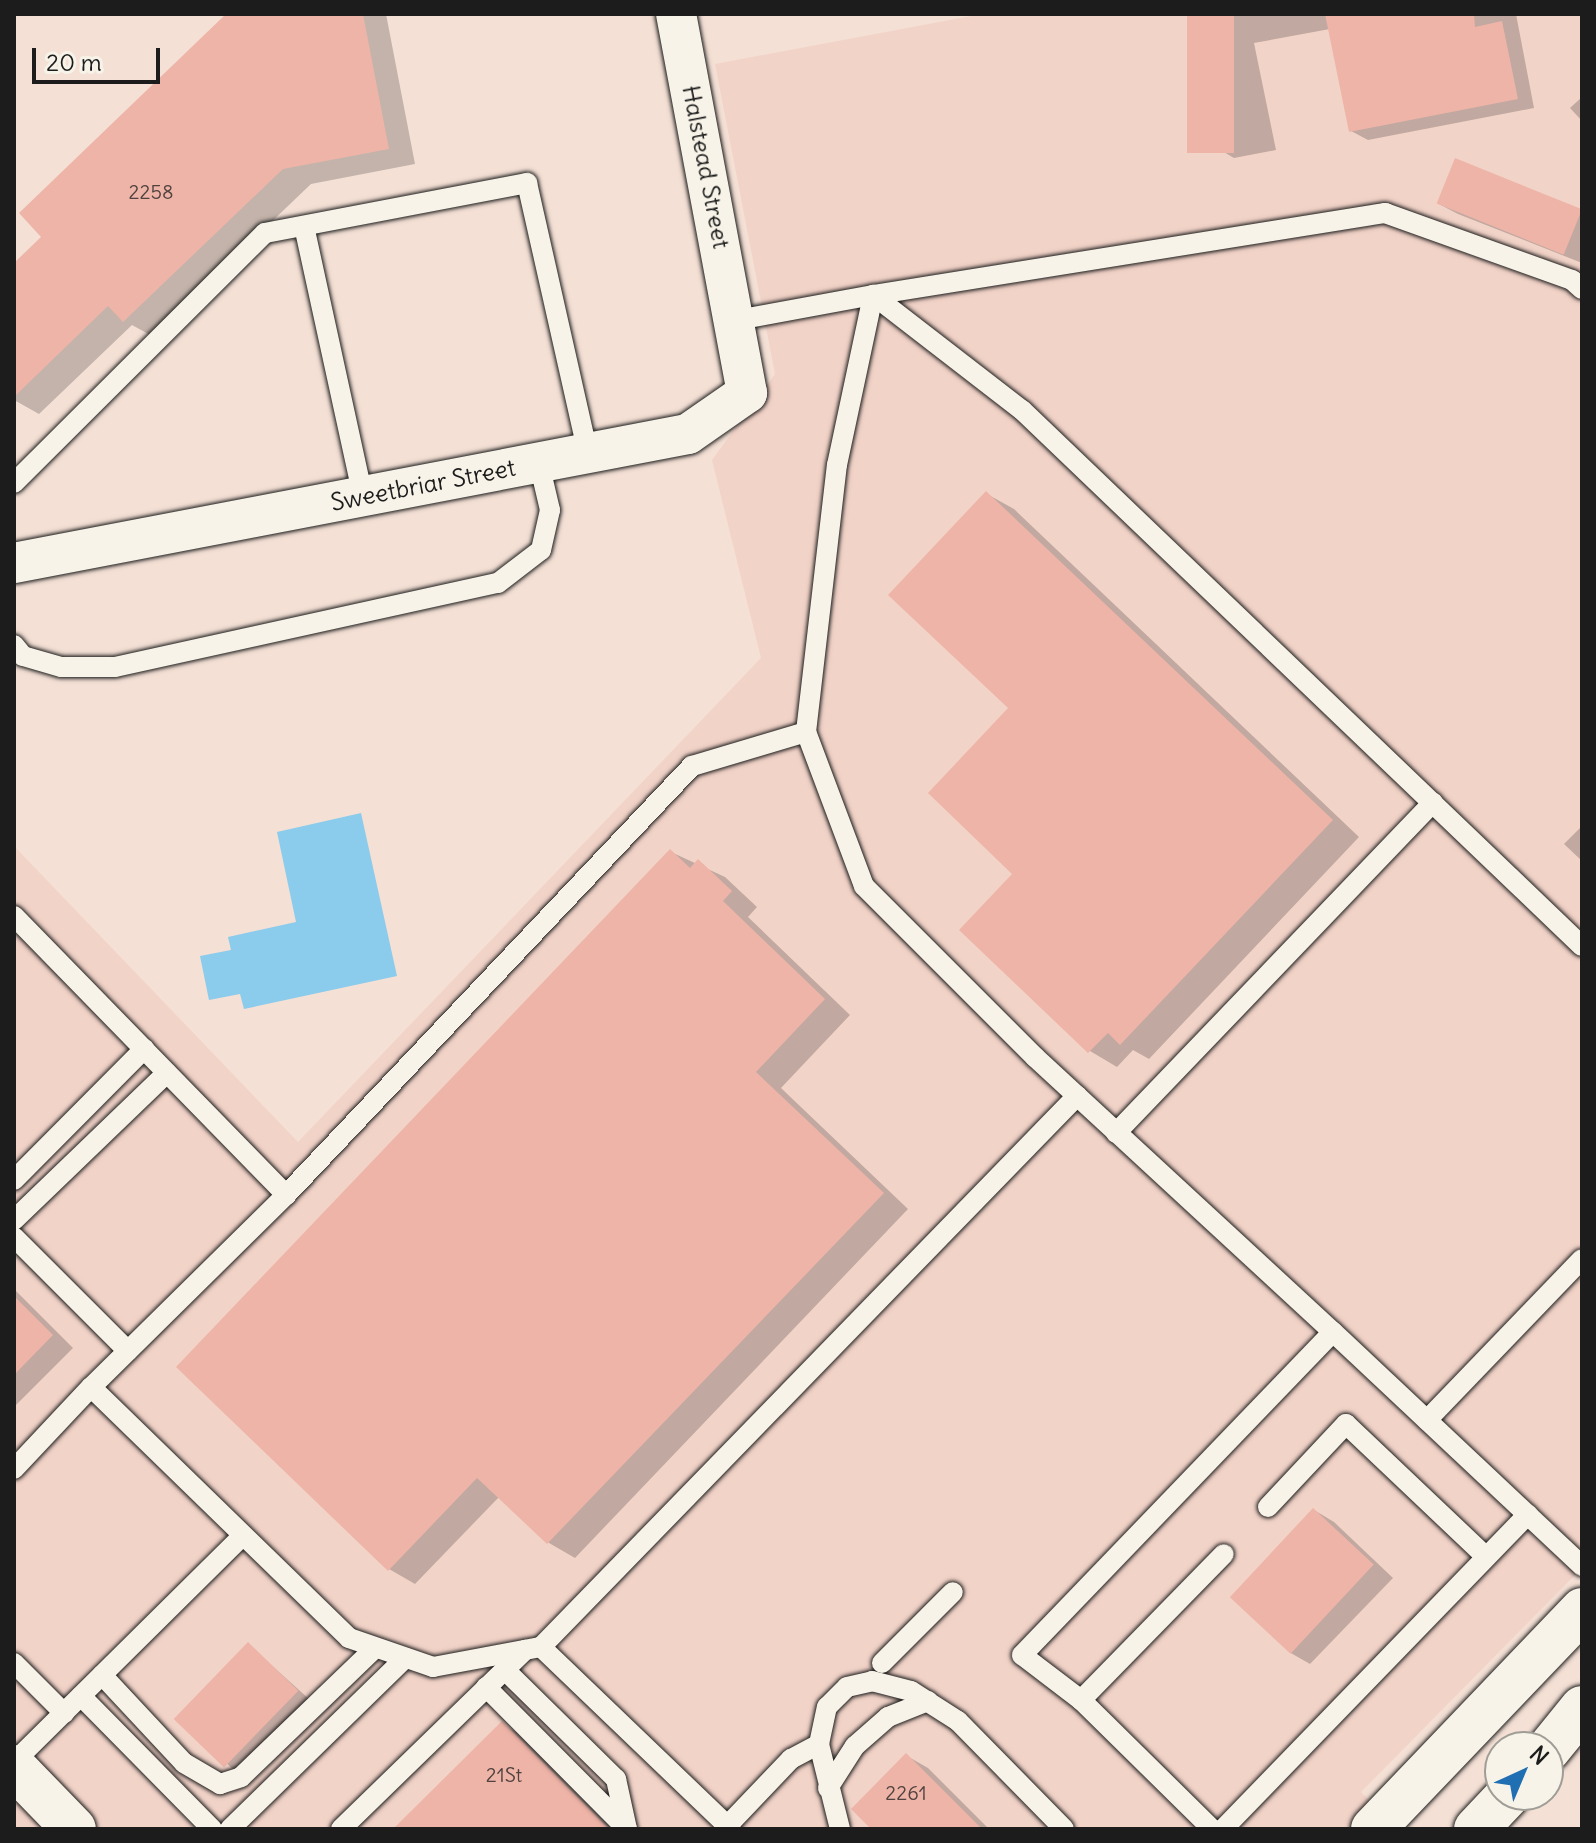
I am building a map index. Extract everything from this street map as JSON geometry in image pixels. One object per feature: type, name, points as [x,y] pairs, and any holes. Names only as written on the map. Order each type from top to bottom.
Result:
[{"type":"main road","points":[[1373,1829],[1582,1610]]},
{"type":"main road","points":[[1563,1731],[1582,1708]]},
{"type":"main road","points":[[14,1765],[74,1829]]},
{"type":"main road","points":[[1476,1829],[1493,1811]]},
{"type":"street","name":"Halstead Street","points":[[676,14],[737,320]]},
{"type":"street","name":"Sweetbriar Street","points":[[14,563],[688,434],[747,393],[737,320]]},
{"type":"lane","points":[[14,483],[265,233],[527,183],[588,454]]},
{"type":"lane","points":[[737,320],[873,295],[1385,213],[1572,280],[1582,289]]},
{"type":"lane","points":[[304,226],[363,497]]},
{"type":"lane","points":[[873,295],[837,465],[806,732],[864,886],[1116,1133],[1582,1566]]},
{"type":"lane","points":[[873,295],[1022,410],[1582,946]]},
{"type":"lane","points":[[14,645],[23,656],[61,667],[115,667],[498,583],[541,550],[550,510],[539,463]]},
{"type":"lane","points":[[14,1469],[91,1387],[286,1195],[692,766],[806,732]]},
{"type":"lane","points":[[1116,1133],[1433,803]]},
{"type":"lane","points":[[14,916],[286,1195]]},
{"type":"lane","points":[[14,1180],[144,1049]]},
{"type":"lane","points":[[14,1220],[167,1073]]},
{"type":"lane","points":[[341,1829],[486,1687],[533,1648],[1077,1096]]},
{"type":"lane","points":[[14,1237],[128,1351]]},
{"type":"lane","points":[[1427,1420],[1582,1259]]},
{"type":"lane","points":[[1212,1829],[1081,1700],[1022,1655],[1333,1332]]},
{"type":"lane","points":[[91,1387],[349,1638],[433,1667],[533,1648]]},
{"type":"lane","points":[[1268,1507],[1346,1424],[1486,1557]]},
{"type":"lane","points":[[1223,1829],[1528,1514]]},
{"type":"lane","points":[[14,1765],[243,1535]]},
{"type":"lane","points":[[1081,1700],[1224,1554]]},
{"type":"lane","points":[[882,1663],[953,1592]]},
{"type":"lane","points":[[102,1675],[184,1763],[220,1784],[241,1777],[375,1648]]},
{"type":"lane","points":[[533,1648],[730,1826],[791,1759],[819,1744]]},
{"type":"lane","points":[[230,1829],[405,1658]]},
{"type":"lane","points":[[14,1663],[64,1713]]},
{"type":"lane","points":[[505,1670],[616,1779],[627,1829]]},
{"type":"lane","points":[[840,1829],[819,1744],[827,1707],[847,1687],[872,1681],[928,1701],[958,1721],[1064,1829]]},
{"type":"lane","points":[[486,1687],[627,1829]]},
{"type":"lane","points":[[81,1696],[212,1829]]},
{"type":"lane","points":[[828,1788],[855,1746],[888,1717],[928,1701]]},
{"type":"shaded area","points":[[982,14],[1582,14],[1582,1568],[1361,1792],[1397,1829],[14,1829],[14,846],[298,1142],[761,658],[712,460],[775,374],[715,64]]},
{"type":"water","points":[[361,813],[397,976],[244,1009],[240,994],[209,1000],[200,956],[231,950],[228,937],[296,922],[277,832]]},
{"type":"building","points":[[226,14],[363,14],[389,149],[283,169],[123,322],[108,306],[14,397],[14,263],[41,237],[19,213]]},
{"type":"building","points":[[1187,14],[1234,14],[1234,153],[1187,153]]},
{"type":"building","points":[[1325,14],[1474,14],[1475,27],[1502,21],[1518,99],[1349,132]]},
{"type":"building","points":[[1455,158],[1582,209],[1564,255],[1437,203]]},
{"type":"building","points":[[986,491],[1333,820],[1120,1045],[1108,1033],[1088,1053],[959,930],[1012,874],[928,793],[1008,708],[888,595]]},
{"type":"building","points":[[670,849],[690,868],[698,859],[732,891],[723,901],[825,999],[756,1072],[884,1193],[547,1544],[477,1478],[388,1571],[176,1367]]},
{"type":"building","points":[[14,1296],[53,1335],[14,1375]]},
{"type":"building","points":[[1313,1508],[1374,1565],[1290,1654],[1230,1597]]},
{"type":"building","points":[[248,1642],[298,1691],[224,1768],[174,1719]]},
{"type":"building","points":[[502,1721],[609,1829],[393,1829]]},
{"type":"building","points":[[906,1753],[982,1829],[871,1829],[851,1809]]}]
